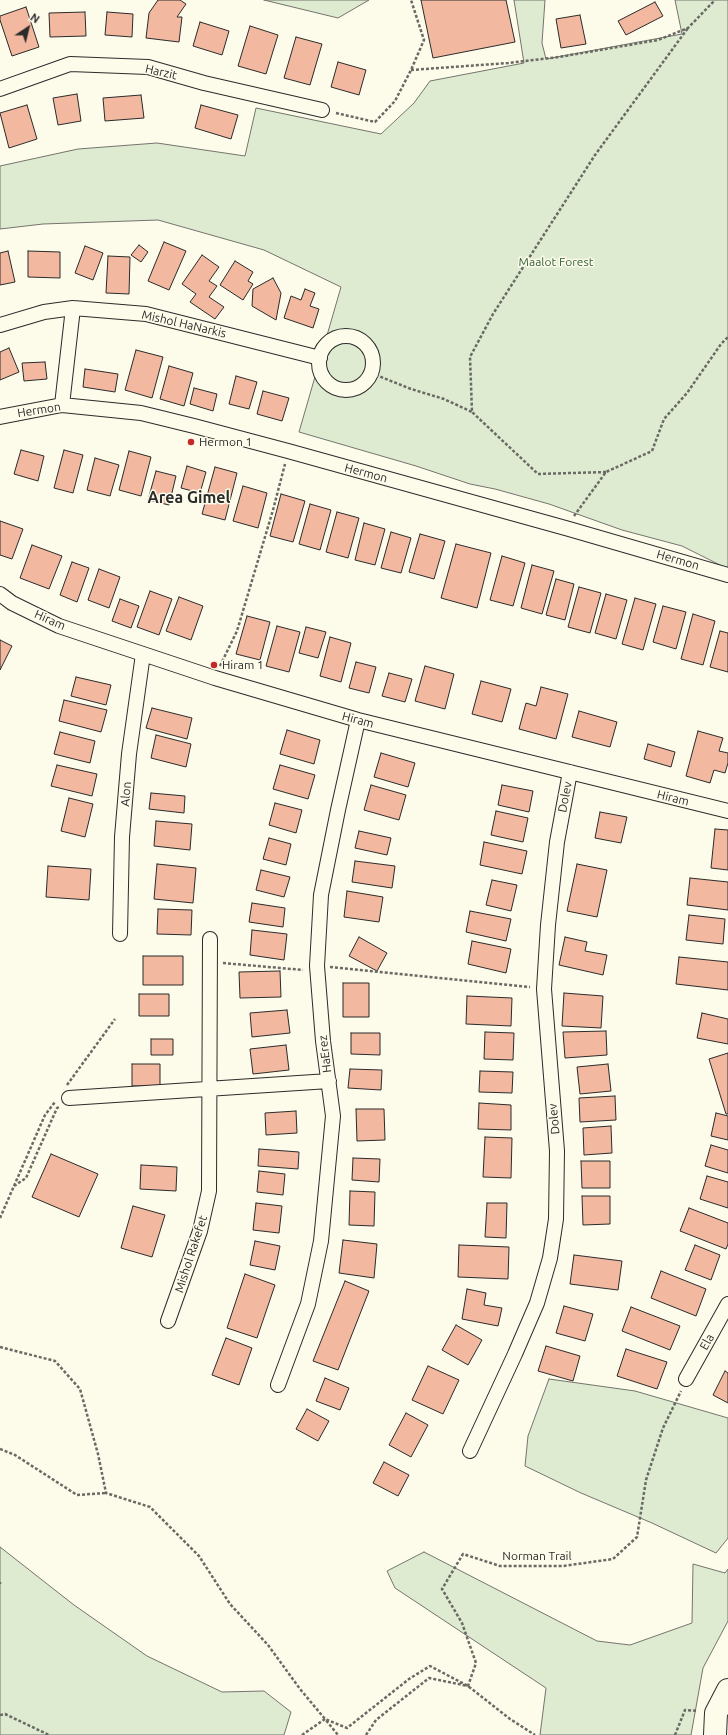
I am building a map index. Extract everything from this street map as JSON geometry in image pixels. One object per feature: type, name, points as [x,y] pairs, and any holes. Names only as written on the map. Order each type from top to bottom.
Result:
[{"type":"main road","points":[[715,1735],[716,1713],[728,1690]]},
{"type":"street","name":"Harzit","points":[[0,89],[70,64],[148,68],[204,83],[322,110]]},
{"type":"street","name":"Mishol HaNarkis","points":[[0,325],[44,312],[73,308],[146,314],[320,358]]},
{"type":"street","points":[[62,405],[73,308]]},
{"type":"street","points":[[345,336],[354,337],[362,341],[369,348],[372,356],[373,365],[371,373],[366,381],[360,386],[343,390],[335,387],[322,375],[320,358],[323,349],[337,338],[345,336]]},
{"type":"street","name":"Hermon","points":[[0,417],[62,405],[141,413],[288,451],[728,574]]},
{"type":"street","name":"Hiram","points":[[0,594],[12,603],[59,626],[215,678],[358,720],[728,811]]},
{"type":"street","name":"Alon","points":[[120,934],[122,837],[129,754],[143,654]]},
{"type":"street","name":"HaErez","points":[[278,1385],[308,1304],[322,1241],[333,1116],[323,1041],[317,969],[321,895],[358,720]]},
{"type":"street","name":"Dolev","points":[[470,1451],[534,1310],[550,1258],[556,1219],[557,1151],[544,989],[548,925],[557,842],[570,772]]},
{"type":"street","name":"Mishol Rakefet","points":[[168,1321],[200,1231],[209,1191],[210,939]]},
{"type":"street","points":[[64,1094],[210,1089],[328,1081]]},
{"type":"street","name":"Ela","points":[[686,1379],[728,1304]]},
{"type":"path","points":[[322,110],[375,122],[396,100],[424,40],[411,0]]},
{"type":"path","points":[[472,412],[470,357],[493,314],[596,155],[688,28],[715,0]]},
{"type":"path","points":[[411,70],[508,63],[560,57],[658,40],[688,28]]},
{"type":"path","points":[[371,373],[411,389],[444,399],[472,412],[538,474],[606,472],[652,451],[664,419],[686,393],[721,344],[728,337]]},
{"type":"path","points":[[215,678],[237,631],[273,510],[288,451]]},
{"type":"path","points":[[569,529],[570,521],[606,472]]},
{"type":"path","points":[[210,962],[317,969],[544,989]]},
{"type":"path","points":[[0,1218],[45,1115],[64,1094],[116,1019]]},
{"type":"path","points":[[14,1186],[26,1178],[57,1108],[64,1106],[64,1094]]},
{"type":"path","points":[[0,1347],[55,1361],[80,1389],[98,1454],[106,1493]]},
{"type":"path","name":"Norman Trail","points":[[468,1686],[476,1663],[462,1623],[442,1589],[463,1554],[500,1566],[564,1566],[613,1559],[637,1537],[646,1480],[663,1428],[686,1379]]},
{"type":"path","points":[[0,1449],[15,1455],[77,1495],[106,1493],[150,1507],[199,1556],[230,1604],[268,1645],[300,1689],[338,1735]]},
{"type":"path","points":[[325,1719],[347,1728],[409,1679],[430,1666],[468,1686],[510,1719],[535,1735]]},
{"type":"path","points":[[366,1735],[376,1720],[429,1678],[468,1686]]},
{"type":"path","points":[[675,1735],[685,1710],[716,1713]]},
{"type":"path","points":[[0,1715],[5,1714],[49,1735]]},
{"type":"path","points":[[302,1735],[325,1719]]},
{"type":"green space","points":[[264,0],[369,0],[338,18]]},
{"type":"green space","name":"Maalot Forest","points":[[514,0],[545,0],[542,43],[546,59],[682,34],[675,0],[728,0],[728,569],[682,546],[622,530],[549,504],[495,489],[470,484],[416,466],[299,432],[341,287],[264,250],[158,220],[43,224],[0,229],[0,166],[78,149],[157,143],[245,156],[256,108],[381,134],[414,103],[430,81],[524,63]]},
{"type":"green space","points":[[549,1379],[635,1391],[728,1418],[728,1538],[716,1553],[652,1523],[581,1493],[525,1466],[528,1436]]},
{"type":"green space","points":[[0,1547],[74,1605],[147,1656],[222,1692],[264,1691],[291,1712],[284,1735],[0,1735]]},
{"type":"green space","points":[[424,1552],[597,1641],[630,1645],[692,1623],[693,1564],[725,1573],[728,1569],[728,1621],[703,1668],[691,1735],[540,1735],[546,1688],[395,1588],[387,1571]]},
{"type":"building","points":[[158,0],[180,0],[186,4],[177,17],[182,17],[179,42],[146,38],[149,13]]},
{"type":"building","points":[[421,0],[506,0],[515,42],[433,58]]},
{"type":"building","points":[[655,2],[663,16],[626,35],[618,21]]},
{"type":"building","points":[[26,7],[39,47],[12,56],[0,16]]},
{"type":"building","points":[[85,12],[86,36],[50,37],[49,13]]},
{"type":"building","points":[[107,12],[133,14],[132,37],[105,35]]},
{"type":"building","points":[[580,15],[586,44],[561,48],[556,19]]},
{"type":"building","points":[[200,22],[229,31],[222,55],[193,46]]},
{"type":"building","points":[[250,26],[278,35],[266,74],[238,66]]},
{"type":"building","points":[[296,37],[322,44],[310,85],[284,78]]},
{"type":"building","points":[[338,62],[366,70],[359,95],[331,87]]},
{"type":"building","points":[[77,94],[81,121],[58,125],[53,98]]},
{"type":"building","points":[[141,95],[144,118],[105,121],[103,98]]},
{"type":"building","points":[[27,105],[37,139],[9,148],[0,113]]},
{"type":"building","points":[[201,105],[238,115],[231,139],[195,128]]},
{"type":"building","points":[[164,242],[186,251],[169,290],[148,281]]},
{"type":"building","points":[[139,245],[148,252],[141,262],[131,255]]},
{"type":"building","points":[[85,246],[103,253],[93,280],[75,273]]},
{"type":"building","points":[[8,251],[15,282],[0,285],[0,253]]},
{"type":"building","points":[[28,251],[60,252],[60,278],[28,277]]},
{"type":"building","points":[[202,255],[219,267],[209,281],[217,286],[209,297],[224,307],[215,319],[190,302],[196,294],[182,284]]},
{"type":"building","points":[[108,256],[130,257],[129,294],[106,293]]},
{"type":"building","points":[[235,261],[253,272],[248,281],[253,284],[243,300],[220,285]]},
{"type":"building","points":[[273,278],[281,293],[276,320],[252,306],[253,289]]},
{"type":"building","points":[[305,289],[315,293],[310,306],[319,309],[313,328],[284,318],[291,296],[301,300]]},
{"type":"building","points":[[9,348],[19,372],[0,380],[0,352]]},
{"type":"building","points":[[136,350],[163,357],[152,398],[125,390]]},
{"type":"building","points":[[45,362],[47,379],[24,381],[22,363]]},
{"type":"building","points":[[169,366],[193,373],[184,406],[160,399]]},
{"type":"building","points":[[85,369],[118,374],[115,392],[83,387]]},
{"type":"building","points":[[236,376],[257,382],[249,409],[229,404]]},
{"type":"building","points":[[194,388],[217,394],[213,411],[190,404]]},
{"type":"building","points":[[263,391],[289,398],[282,421],[257,414]]},
{"type":"building","points":[[21,450],[44,456],[38,481],[14,474]]},
{"type":"building","points":[[64,450],[83,455],[73,493],[54,488]]},
{"type":"building","points":[[129,451],[151,457],[141,496],[119,490]]},
{"type":"building","points":[[95,458],[119,465],[110,496],[87,490]]},
{"type":"building","points":[[187,466],[206,472],[200,493],[181,488]]},
{"type":"building","points":[[215,467],[237,473],[225,520],[202,514]]},
{"type":"building","points":[[156,471],[176,476],[169,505],[148,500]]},
{"type":"building","points":[[243,486],[267,493],[258,528],[233,521]]},
{"type":"building","points":[[281,494],[305,501],[293,542],[270,536]]},
{"type":"building","points":[[310,504],[331,510],[320,550],[299,544]]},
{"type":"building","points":[[337,512],[359,518],[348,558],[326,552]]},
{"type":"building","points":[[0,521],[23,529],[12,559],[0,555]]},
{"type":"building","points":[[364,523],[385,529],[375,565],[355,560]]},
{"type":"building","points":[[391,532],[411,538],[401,573],[381,568]]},
{"type":"building","points":[[420,534],[445,541],[434,579],[409,572]]},
{"type":"building","points":[[456,544],[491,553],[477,608],[441,598]]},
{"type":"building","points":[[32,545],[62,556],[49,589],[20,578]]},
{"type":"building","points":[[502,556],[525,563],[513,606],[490,600]]},
{"type":"building","points":[[72,562],[89,568],[77,602],[60,595]]},
{"type":"building","points":[[532,565],[554,571],[542,614],[521,608]]},
{"type":"building","points":[[99,569],[120,577],[109,608],[88,600]]},
{"type":"building","points":[[556,579],[574,584],[565,620],[546,615]]},
{"type":"building","points":[[579,587],[601,593],[590,633],[568,627]]},
{"type":"building","points":[[150,591],[172,599],[159,635],[137,627]]},
{"type":"building","points":[[606,594],[627,600],[616,639],[595,633]]},
{"type":"building","points":[[179,597],[203,606],[191,640],[166,631]]},
{"type":"building","points":[[635,598],[656,604],[643,650],[622,644]]},
{"type":"building","points":[[120,599],[139,606],[131,628],[112,621]]},
{"type":"building","points":[[663,606],[686,612],[676,649],[653,642]]},
{"type":"building","points":[[693,614],[715,621],[703,665],[681,659]]},
{"type":"building","points":[[247,616],[270,622],[260,660],[236,654]]},
{"type":"building","points":[[277,626],[300,632],[289,672],[266,666]]},
{"type":"building","points":[[306,627],[326,632],[318,658],[299,653]]},
{"type":"building","points":[[720,631],[728,633],[728,672],[710,667]]},
{"type":"building","points":[[330,637],[351,643],[341,682],[320,676]]},
{"type":"building","points":[[0,640],[12,646],[0,670]]},
{"type":"building","points":[[356,662],[376,667],[369,693],[349,688]]},
{"type":"building","points":[[425,666],[454,674],[445,709],[415,701]]},
{"type":"building","points":[[389,673],[412,679],[405,702],[382,696]]},
{"type":"building","points":[[76,677],[111,685],[106,705],[71,696]]},
{"type":"building","points":[[481,681],[511,689],[502,722],[472,714]]},
{"type":"building","points":[[541,687],[568,694],[556,739],[519,729],[526,703],[536,706]]},
{"type":"building","points":[[64,700],[107,710],[101,732],[59,721]]},
{"type":"building","points":[[152,708],[192,718],[187,739],[146,728]]},
{"type":"building","points":[[579,711],[617,722],[610,747],[572,737]]},
{"type":"building","points":[[287,730],[320,740],[314,764],[280,754]]},
{"type":"building","points":[[698,731],[723,738],[719,751],[728,753],[728,763],[725,773],[714,770],[710,783],[686,776]]},
{"type":"building","points":[[60,732],[95,741],[90,763],[54,754]]},
{"type":"building","points":[[156,735],[191,744],[186,767],[151,758]]},
{"type":"building","points":[[648,744],[675,752],[671,767],[644,759]]},
{"type":"building","points":[[381,753],[415,763],[408,787],[374,777]]},
{"type":"building","points":[[57,765],[97,774],[92,796],[51,786]]},
{"type":"building","points":[[280,765],[315,775],[308,799],[273,789]]},
{"type":"building","points":[[371,785],[406,795],[399,820],[364,810]]},
{"type":"building","points":[[502,785],[533,791],[529,812],[498,805]]},
{"type":"building","points":[[151,793],[185,796],[184,813],[149,809]]},
{"type":"building","points":[[69,798],[93,804],[85,837],[61,831]]},
{"type":"building","points":[[275,803],[302,810],[296,833],[269,825]]},
{"type":"building","points":[[496,811],[528,818],[523,842],[491,835]]},
{"type":"building","points":[[600,812],[627,817],[621,843],[595,838]]},
{"type":"building","points":[[156,821],[192,824],[190,850],[154,846]]},
{"type":"building","points":[[715,829],[728,830],[728,870],[711,868]]},
{"type":"building","points":[[359,831],[391,838],[387,855],[355,848]]},
{"type":"building","points":[[269,838],[291,844],[286,865],[263,859]]},
{"type":"building","points":[[484,842],[527,851],[522,874],[480,865]]},
{"type":"building","points":[[355,861],[395,866],[392,888],[352,882]]},
{"type":"building","points":[[157,864],[196,868],[193,903],[154,899]]},
{"type":"building","points":[[577,864],[607,870],[597,917],[567,911]]},
{"type":"building","points":[[48,866],[91,869],[89,900],[46,897]]},
{"type":"building","points":[[261,870],[290,877],[284,897],[256,890]]},
{"type":"building","points":[[690,878],[728,882],[728,910],[687,905]]},
{"type":"building","points":[[492,880],[517,885],[511,911],[486,905]]},
{"type":"building","points":[[347,891],[383,897],[379,922],[344,917]]},
{"type":"building","points":[[252,903],[285,908],[283,927],[249,922]]},
{"type":"building","points":[[158,909],[192,910],[191,935],[157,934]]},
{"type":"building","points":[[470,911],[511,919],[506,941],[466,932]]},
{"type":"building","points":[[689,915],[725,919],[723,944],[686,940]]},
{"type":"building","points":[[252,930],[287,934],[284,960],[250,955]]},
{"type":"building","points":[[359,937],[387,953],[377,971],[349,956]]},
{"type":"building","points":[[565,937],[587,942],[585,951],[607,955],[603,975],[559,965]]},
{"type":"building","points":[[472,941],[511,949],[506,973],[468,964]]},
{"type":"building","points":[[143,956],[183,956],[183,985],[143,985]]},
{"type":"building","points":[[679,957],[728,962],[728,990],[676,984]]},
{"type":"building","points":[[280,971],[281,997],[240,998],[239,972]]},
{"type":"building","points":[[343,983],[369,983],[369,1017],[343,1017]]},
{"type":"building","points":[[564,993],[603,996],[601,1028],[562,1026]]},
{"type":"building","points":[[139,994],[169,994],[169,1016],[139,1016]]},
{"type":"building","points":[[467,996],[512,998],[511,1026],[466,1024]]},
{"type":"building","points":[[287,1010],[290,1033],[252,1037],[250,1013]]},
{"type":"building","points":[[702,1013],[728,1019],[728,1044],[697,1038]]},
{"type":"building","points":[[606,1031],[607,1055],[565,1058],[563,1032]]},
{"type":"building","points":[[485,1032],[514,1033],[513,1060],[484,1059]]},
{"type":"building","points":[[351,1033],[380,1033],[380,1055],[351,1054]]},
{"type":"building","points":[[151,1039],[173,1039],[173,1055],[151,1055]]},
{"type":"building","points":[[286,1045],[289,1070],[253,1074],[250,1049]]},
{"type":"building","points":[[728,1053],[728,1114],[726,1114],[709,1059]]},
{"type":"building","points":[[132,1064],[160,1064],[160,1086],[132,1086]]},
{"type":"building","points":[[608,1064],[611,1091],[580,1094],[577,1067]]},
{"type":"building","points":[[350,1069],[382,1070],[381,1090],[348,1088]]},
{"type":"building","points":[[480,1071],[513,1072],[512,1093],[479,1092]]},
{"type":"building","points":[[615,1096],[616,1120],[580,1122],[579,1098]]},
{"type":"building","points":[[479,1103],[511,1105],[511,1130],[478,1129]]},
{"type":"building","points":[[356,1109],[384,1109],[385,1140],[357,1141]]},
{"type":"building","points":[[296,1111],[297,1133],[266,1135],[265,1113]]},
{"type":"building","points":[[716,1113],[728,1116],[728,1140],[711,1136]]},
{"type":"building","points":[[611,1126],[612,1153],[584,1155],[583,1128]]},
{"type":"building","points":[[485,1137],[512,1138],[511,1178],[483,1177]]},
{"type":"building","points":[[711,1145],[728,1150],[728,1173],[705,1166]]},
{"type":"building","points":[[259,1149],[299,1152],[298,1169],[258,1166]]},
{"type":"building","points":[[51,1154],[98,1174],[79,1217],[32,1197]]},
{"type":"building","points":[[353,1158],[380,1159],[379,1182],[352,1180]]},
{"type":"building","points":[[581,1161],[610,1161],[610,1188],[582,1188]]},
{"type":"building","points":[[141,1165],[177,1167],[176,1191],[140,1189]]},
{"type":"building","points":[[259,1171],[285,1174],[283,1195],[257,1192]]},
{"type":"building","points":[[707,1176],[728,1182],[728,1208],[700,1199]]},
{"type":"building","points":[[350,1191],[375,1192],[374,1226],[349,1225]]},
{"type":"building","points":[[582,1196],[610,1196],[610,1224],[583,1225]]},
{"type":"building","points":[[256,1203],[282,1206],[279,1233],[253,1230]]},
{"type":"building","points":[[487,1203],[507,1203],[506,1238],[485,1237]]},
{"type":"building","points":[[133,1206],[165,1215],[152,1257],[121,1248]]},
{"type":"building","points":[[689,1208],[728,1223],[728,1244],[726,1249],[680,1231]]},
{"type":"building","points":[[343,1240],[377,1244],[374,1278],[339,1273]]},
{"type":"building","points":[[255,1241],[280,1246],[275,1270],[250,1265]]},
{"type":"building","points":[[459,1245],[509,1247],[508,1279],[458,1277]]},
{"type":"building","points":[[695,1245],[720,1255],[711,1280],[685,1270]]},
{"type":"building","points":[[574,1255],[622,1261],[618,1290],[570,1284]]},
{"type":"building","points":[[661,1271],[706,1289],[696,1316],[651,1298]]},
{"type":"building","points":[[245,1274],[275,1285],[257,1338],[227,1328]]},
{"type":"building","points":[[345,1281],[369,1291],[338,1370],[313,1361]]},
{"type":"building","points":[[467,1289],[486,1293],[484,1305],[502,1308],[498,1326],[462,1319]]},
{"type":"building","points":[[564,1306],[593,1314],[585,1341],[556,1333]]},
{"type":"building","points":[[631,1307],[680,1326],[670,1350],[622,1331]]},
{"type":"building","points":[[456,1325],[482,1340],[468,1365],[442,1350]]},
{"type":"building","points":[[226,1338],[252,1348],[239,1385],[212,1375]]},
{"type":"building","points":[[546,1346],[580,1356],[573,1381],[538,1371]]},
{"type":"building","points":[[626,1349],[667,1362],[657,1389],[617,1376]]},
{"type":"building","points":[[428,1366],[459,1380],[443,1414],[412,1400]]},
{"type":"building","points":[[725,1371],[728,1373],[728,1403],[713,1395]]},
{"type":"building","points":[[325,1378],[349,1388],[340,1410],[316,1401]]},
{"type":"building","points":[[307,1409],[329,1421],[318,1441],[296,1429]]},
{"type":"building","points":[[406,1413],[428,1425],[411,1457],[389,1445]]},
{"type":"building","points":[[384,1462],[409,1475],[398,1496],[373,1483]]},
{"type":"place","name":"Hermon 1","points":[[191,442]]},
{"type":"place","name":"Hiram 1","points":[[214,665]]},
{"type":"district","name":"Area Gimel","points":[[189,498]]}]
